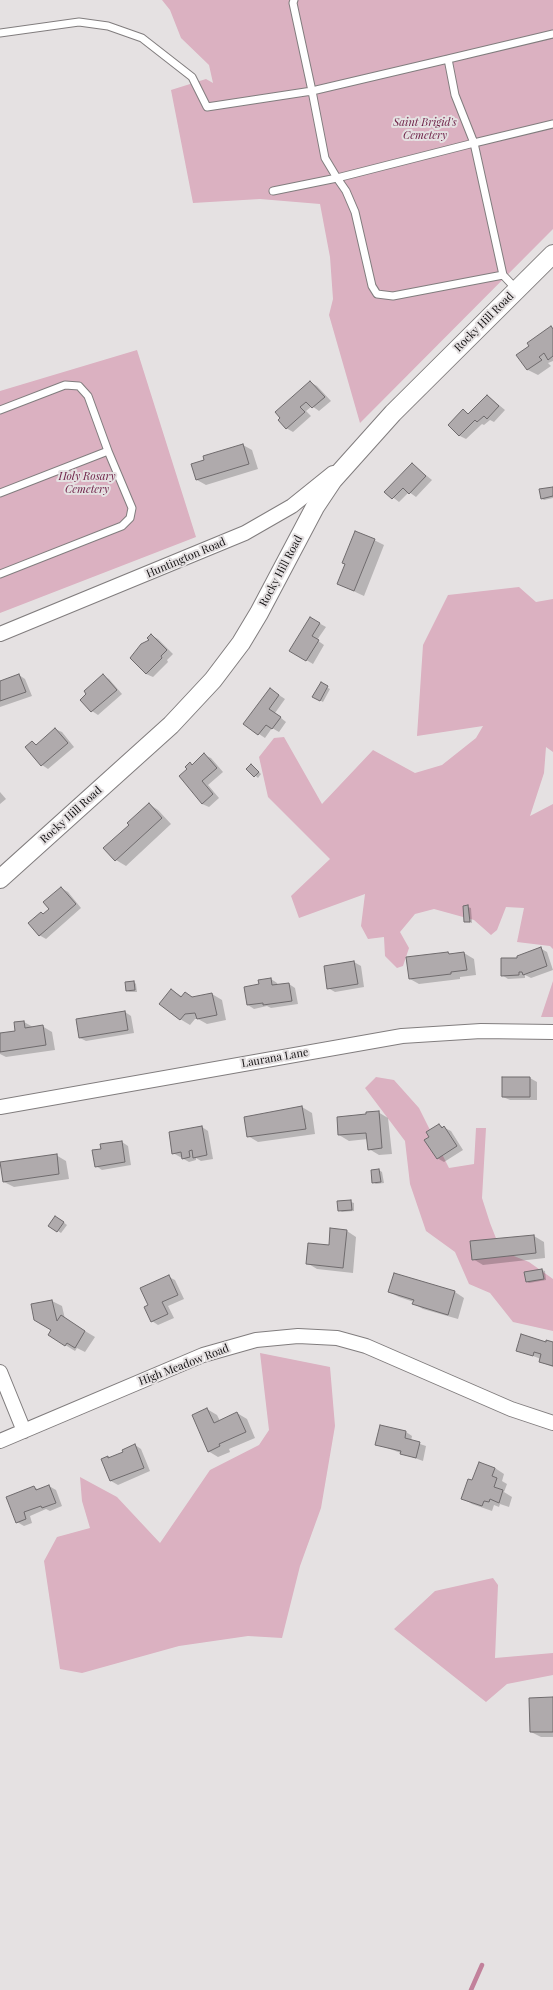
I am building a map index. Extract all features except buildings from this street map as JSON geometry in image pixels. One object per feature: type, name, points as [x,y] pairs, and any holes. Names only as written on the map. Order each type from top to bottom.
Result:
[{"type":"street","name":"Rocky Hill Road","points":[[0,879],[171,725],[213,680],[241,643],[259,613],[323,494],[355,454],[553,254]]},
{"type":"street","name":"Huntington Road","points":[[0,634],[257,528],[304,498],[355,454]]},
{"type":"street","name":"Laurana Lane","points":[[0,1108],[402,1036],[481,1031],[553,1032]]},
{"type":"street","name":"High Meadow Road","points":[[0,1441],[203,1355],[256,1340],[298,1336],[337,1338],[366,1346],[511,1409],[553,1423]]},
{"type":"street","points":[[0,1372],[24,1431]]},
{"type":"lane","points":[[294,0],[292,3],[312,91],[325,158],[346,191],[355,212],[372,286],[377,294],[393,296],[503,275]]},
{"type":"lane","points":[[0,33],[79,22],[108,26],[142,38],[192,76],[207,107],[312,91],[553,34]]},
{"type":"lane","points":[[448,59],[455,95],[474,143],[503,275],[517,290]]},
{"type":"lane","points":[[273,191],[337,178],[553,124]]},
{"type":"lane","points":[[0,410],[65,385],[79,386],[88,396],[108,451],[132,508],[132,514],[127,523],[0,574]]},
{"type":"lane","points":[[0,494],[108,451]]},
{"type":"green space","name":"Saint Brigid's Cemetery","points":[[162,0],[553,0],[553,229],[360,423],[329,315],[333,299],[330,257],[320,204],[260,199],[193,203],[171,90],[206,79],[213,83],[209,65],[181,38],[170,10]]},
{"type":"green space","name":"Holy Rosary Cemetery","points":[[137,350],[196,537],[0,613],[0,391]]},
{"type":"green space","points":[[519,587],[536,602],[553,599],[553,752],[546,747],[544,773],[530,816],[553,804],[553,949],[550,946],[517,942],[524,908],[506,907],[497,930],[491,935],[474,920],[434,909],[415,914],[400,932],[409,948],[403,966],[397,968],[385,956],[384,937],[368,939],[361,926],[365,894],[299,918],[291,896],[330,859],[268,797],[259,757],[274,738],[284,737],[322,804],[373,750],[415,773],[442,765],[476,738],[483,726],[417,736],[423,645],[448,595]]},
{"type":"green space","points":[[553,981],[553,1017],[541,1017]]},
{"type":"green space","points":[[376,1077],[394,1080],[419,1108],[449,1168],[474,1164],[476,1128],[486,1128],[482,1198],[490,1223],[501,1251],[529,1262],[553,1279],[553,1331],[513,1322],[490,1293],[469,1284],[455,1252],[426,1231],[410,1184],[405,1141],[365,1088]]},
{"type":"green space","points":[[260,1353],[330,1367],[335,1426],[321,1508],[300,1566],[282,1638],[248,1636],[179,1646],[82,1673],[60,1669],[44,1561],[57,1537],[90,1528],[82,1501],[80,1477],[117,1497],[160,1543],[210,1470],[259,1445],[269,1430]]},
{"type":"green space","points":[[493,1578],[498,1585],[495,1658],[553,1653],[553,1675],[507,1684],[486,1702],[394,1629],[435,1591]]},
{"type":"waterway","points":[[471,1990],[482,1965]]}]
